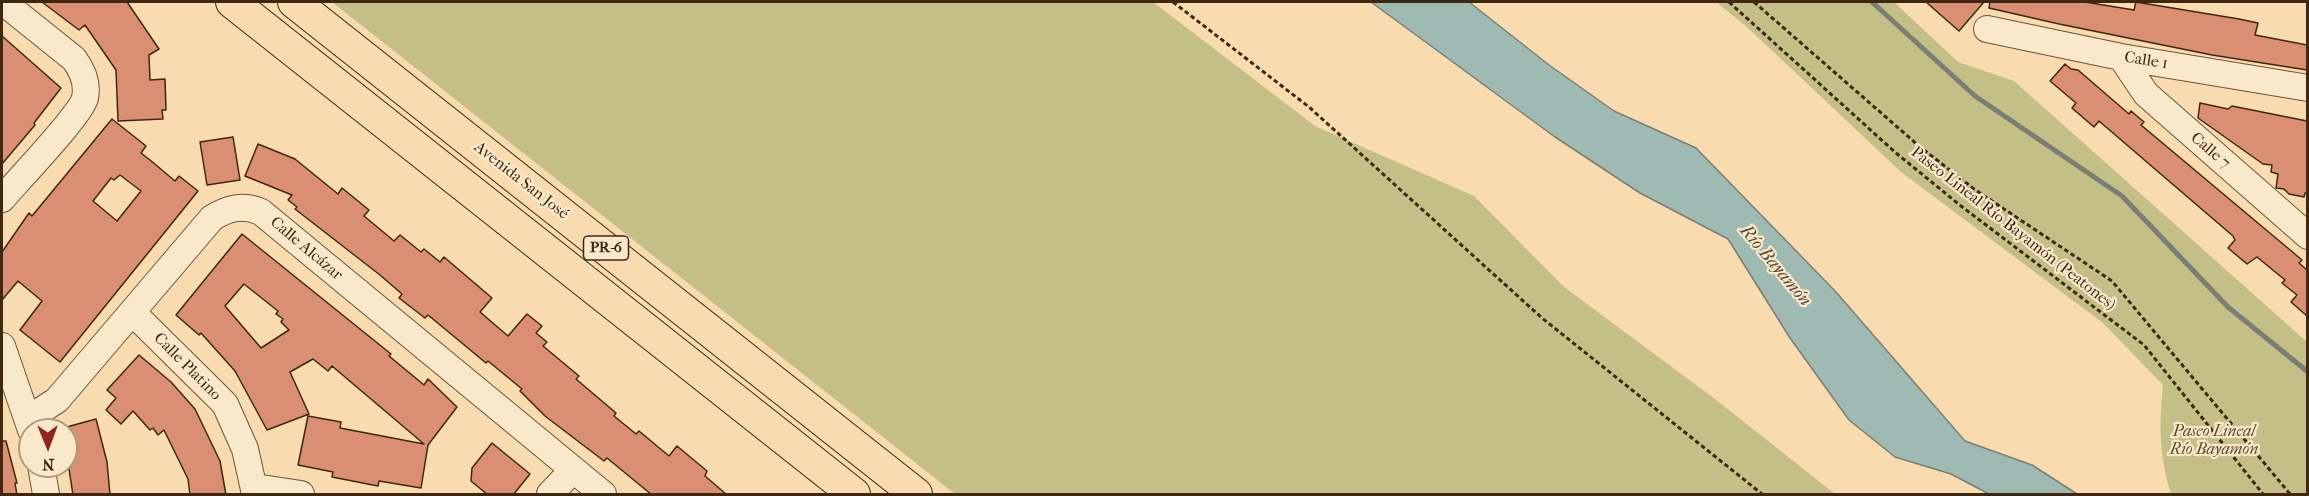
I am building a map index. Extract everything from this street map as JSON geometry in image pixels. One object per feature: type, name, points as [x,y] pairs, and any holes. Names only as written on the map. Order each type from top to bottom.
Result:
[{"type":"main road","name":"PR-6","points":[[232,2],[854,495]]},
{"type":"main road","name":"Avenida San José","points":[[294,2],[916,495]]},
{"type":"street","points":[[2,199],[80,109],[86,87],[80,68],[74,59],[3,2]]},
{"type":"street","name":"Calle 1","points":[[1987,29],[2121,57],[2307,88]]},
{"type":"street","name":"Calle 7","points":[[2121,57],[2146,94],[2301,226]]},
{"type":"street","name":"Calle Alcázar","points":[[37,418],[57,400],[212,218],[223,211],[244,207],[252,208],[261,212],[603,495]]},
{"type":"street","name":"Calle Platino","points":[[133,313],[225,404],[245,449],[255,491]]},
{"type":"street","points":[[2,346],[27,418]]},
{"type":"street","points":[[550,495],[573,470]]},
{"type":"street","points":[[43,478],[46,495]]},
{"type":"street","points":[[255,491],[301,495]]},
{"type":"path","points":[[1173,2],[1309,107],[1542,318],[1762,495]]},
{"type":"path","name":"Paseo Lineal Río Bayamón (Peatones)","points":[[1729,2],[1896,153],[1960,206],[2144,345],[2263,495]]},
{"type":"path","points":[[1754,2],[1919,146],[1974,189],[2112,281],[2290,495]]},
{"type":"green space","points":[[332,2],[1153,2],[1315,126],[1474,196],[1564,287],[1715,399],[1835,494],[955,494]]},
{"type":"green space","name":"Paseo Lineal Río Bayamón","points":[[1716,2],[1894,2],[1958,62],[2014,81],[2307,342],[2307,494],[2171,494],[2161,440],[2163,385],[2103,323],[1901,172],[1747,27]]},
{"type":"water","name":"Río Bayamón","points":[[1371,2],[1469,2],[1549,65],[1614,111],[1696,148],[1836,292],[1965,441],[2032,465],[2077,494],[1989,494],[1951,474],[1895,457],[1849,420],[1790,338],[1728,239],[1640,193],[1555,137]]},
{"type":"building","points":[[42,2],[127,2],[159,49],[149,55],[150,80],[165,79],[166,110],[162,110],[163,119],[118,121],[116,70],[85,25],[79,30]]},
{"type":"building","points":[[1926,2],[1984,2],[1959,31]]},
{"type":"building","points":[[1990,2],[2085,2],[2134,10],[2136,2],[2258,23],[2255,35],[2307,45],[2307,70],[2212,55],[2059,24],[1989,8]]},
{"type":"building","points":[[2,36],[61,88],[34,123],[35,125],[2,164]]},
{"type":"building","points":[[2065,64],[2071,69],[2078,70],[2129,114],[2131,111],[2144,122],[2141,125],[2302,260],[2299,263],[2307,270],[2307,316],[2291,302],[2297,295],[2282,283],[2285,280],[2257,257],[2247,264],[2228,248],[2235,240],[2233,236],[2099,121],[2094,127],[2072,108],[2076,103],[2050,81]]},
{"type":"building","points":[[2200,103],[2228,109],[2232,106],[2307,121],[2307,193],[2304,197],[2276,188],[2278,174],[2271,172],[2272,165],[2263,164],[2198,118]]},
{"type":"building","points":[[112,119],[146,146],[141,153],[175,181],[179,176],[198,191],[60,362],[20,330],[42,301],[18,281],[2,300],[2,252],[29,213],[32,216]],"holes":[[[120,175],[141,191],[117,221],[93,201],[111,178],[114,180]]]},
{"type":"building","points":[[233,137],[240,180],[207,185],[200,142]]},
{"type":"building","points":[[258,144],[295,159],[338,194],[342,188],[369,210],[364,216],[394,241],[400,235],[421,252],[424,249],[440,262],[444,257],[492,298],[480,312],[508,336],[527,314],[542,326],[536,333],[547,342],[543,346],[579,376],[576,379],[616,413],[614,416],[636,434],[639,431],[669,456],[677,446],[707,471],[705,476],[727,495],[652,495],[607,458],[604,461],[545,416],[520,391],[522,389],[488,361],[486,363],[428,315],[425,318],[399,298],[402,294],[380,275],[295,209],[297,207],[288,200],[292,195],[245,176]]},
{"type":"building","points":[[242,234],[391,354],[389,356],[424,385],[428,379],[457,407],[428,445],[421,488],[379,481],[378,486],[332,477],[333,472],[298,465],[308,416],[341,422],[340,428],[424,444],[332,366],[328,371],[313,359],[290,372],[309,414],[267,430],[235,371],[201,333],[199,335],[176,315]],"holes":[[[244,284],[278,311],[276,314],[283,319],[281,322],[289,330],[261,348],[225,306]]]},
{"type":"building","points":[[139,355],[171,382],[195,409],[220,461],[226,495],[190,495],[188,479],[164,430],[158,435],[153,428],[150,430],[133,411],[121,424],[106,410],[116,398],[107,390]]},
{"type":"building","points":[[96,419],[107,462],[110,495],[73,495],[70,478],[78,478],[78,424]]},
{"type":"building","points":[[2,441],[6,441],[17,483],[15,483],[17,495],[2,495]]},
{"type":"building","points":[[492,443],[530,474],[513,495],[488,495],[471,481],[472,468]]},
{"type":"waterway","points":[[1872,2],[1975,96],[2122,196],[2228,307],[2308,372]]}]
